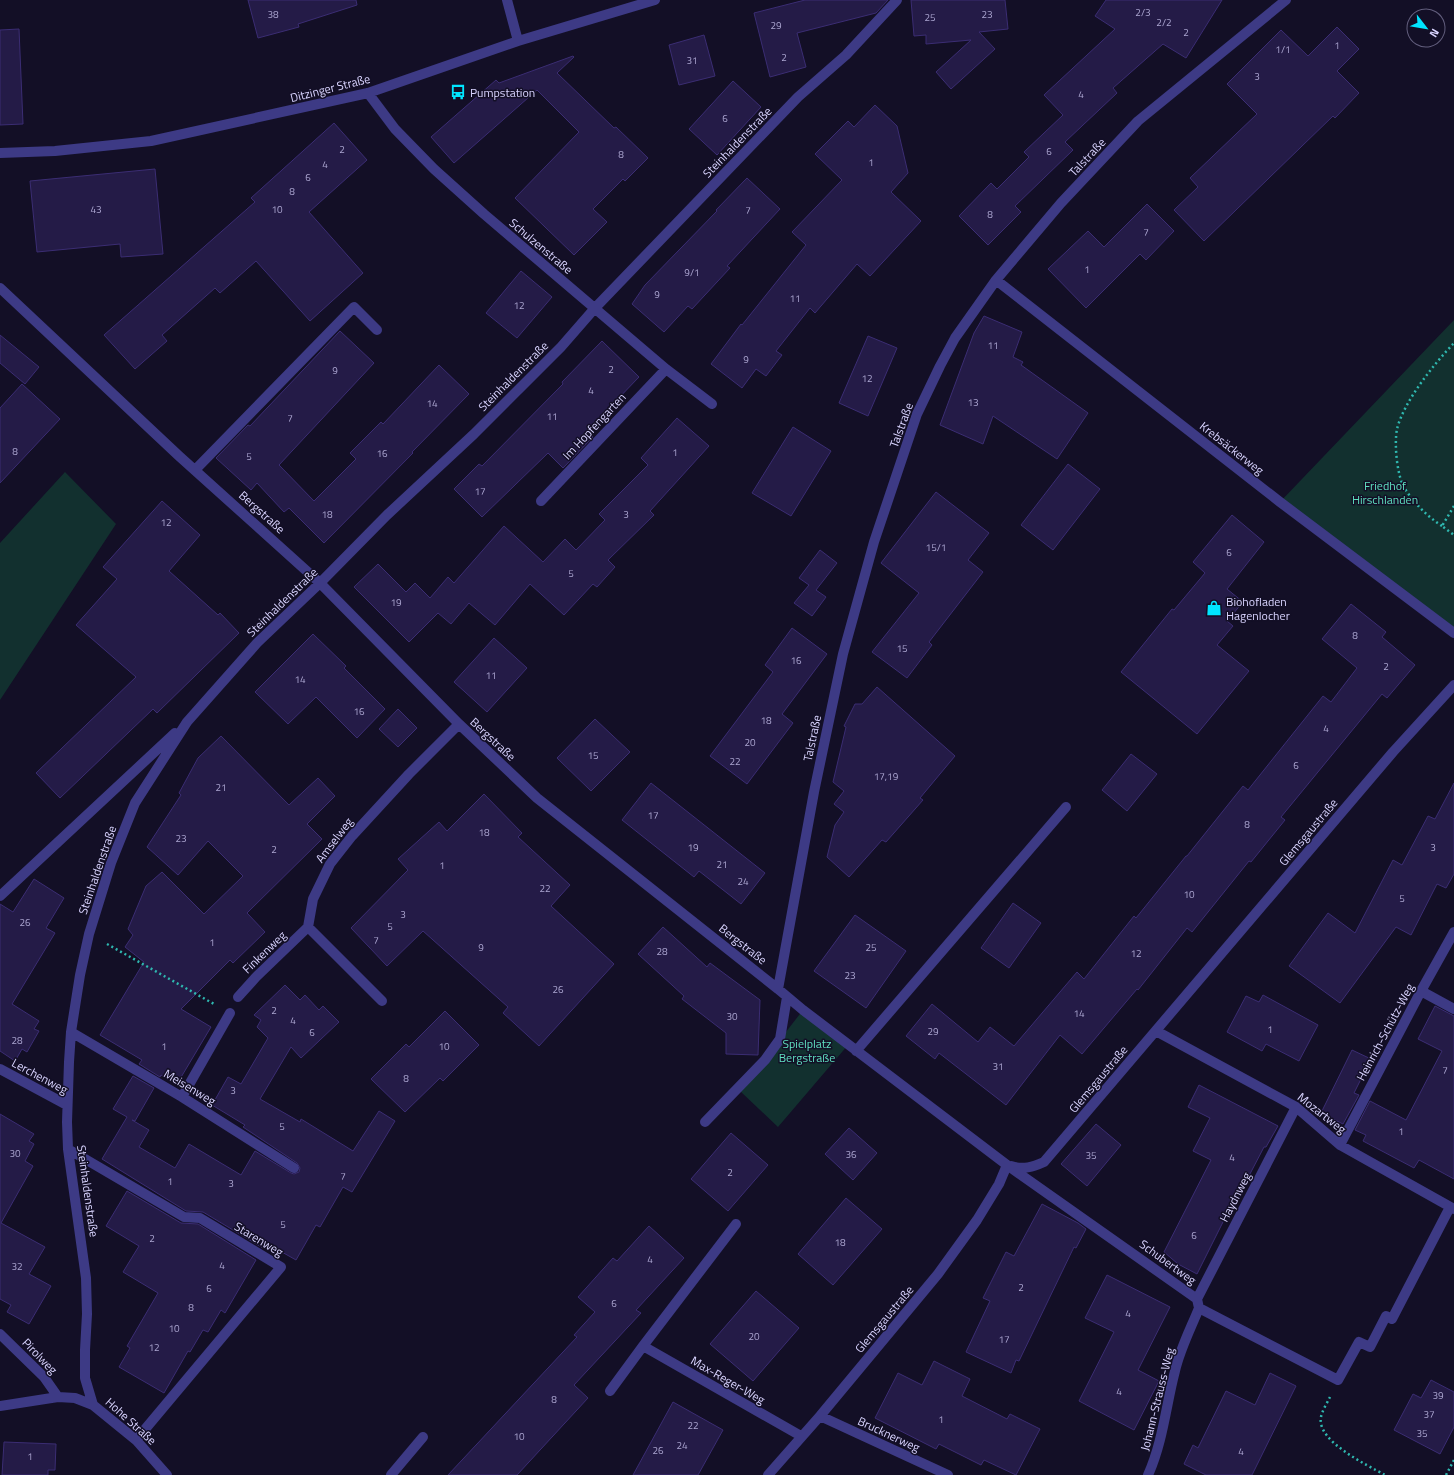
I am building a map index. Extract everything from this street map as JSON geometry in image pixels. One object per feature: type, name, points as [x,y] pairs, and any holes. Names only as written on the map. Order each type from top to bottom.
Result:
[{"type":"street","points":[[507,0],[518,41]]},
{"type":"street","name":"Ditzinger Straße","points":[[0,153],[55,151],[151,141],[368,93],[518,41],[655,0]]},
{"type":"street","name":"Steinhaldenstraße","points":[[93,1404],[85,1378],[87,1314],[86,1278],[68,1149],[67,1105],[71,1032],[80,975],[89,934],[111,863],[136,803],[187,722],[257,643],[320,583],[387,515],[474,434],[561,347],[595,308],[798,96],[846,55],[897,0]]},
{"type":"street","name":"Talstraße","points":[[778,988],[814,792],[843,654],[874,542],[917,414],[940,366],[955,338],[996,280],[1061,203],[1138,121],[1286,0]]},
{"type":"street","name":"Schulzenstraße","points":[[368,93],[396,129],[434,169],[484,214],[666,369],[712,404]]},
{"type":"street","name":"Krebsäckerweg","points":[[996,280],[1280,502],[1454,633]]},
{"type":"street","name":"Bergstraße","points":[[0,288],[195,470],[320,583],[459,724],[537,798],[856,1051],[1007,1165]]},
{"type":"street","points":[[195,470],[354,307],[377,330]]},
{"type":"street","name":"Im Hopfengarten","points":[[541,501],[666,369]]},
{"type":"street","name":"Glemsgaustraße","points":[[768,1475],[820,1416],[938,1274],[977,1220],[999,1184],[1007,1165],[1019,1168],[1032,1167],[1044,1162],[1393,752],[1454,685]]},
{"type":"street","points":[[0,896],[187,722]]},
{"type":"street","name":"Amselweg","points":[[308,927],[313,899],[330,864],[357,830],[409,774],[459,724]]},
{"type":"street","points":[[856,1051],[1066,807]]},
{"type":"street","points":[[308,927],[382,1001]]},
{"type":"street","name":"Finkenweg","points":[[238,997],[256,977],[308,927]]},
{"type":"street","name":"Heinrich-Schütz-Weg","points":[[1340,1145],[1421,991],[1454,932]]},
{"type":"street","points":[[1421,991],[1454,1009]]},
{"type":"street","points":[[705,1122],[765,1060],[780,1039],[787,996]]},
{"type":"street","points":[[182,1097],[230,1013]]},
{"type":"street","name":"Mozartweg","points":[[1156,1031],[1296,1108],[1340,1145],[1452,1208],[1392,1319],[1386,1316],[1370,1347],[1359,1342],[1338,1380]]},
{"type":"street","name":"Meisenweg","points":[[71,1032],[182,1097],[294,1168]]},
{"type":"street","name":"Lerchenweg","points":[[0,1069],[67,1105]]},
{"type":"street","name":"Haydnweg","points":[[1198,1303],[1296,1108]]},
{"type":"street","name":"Starenweg","points":[[68,1149],[184,1217],[200,1218],[281,1267],[136,1440]]},
{"type":"street","name":"Schubertweg","points":[[1007,1165],[1198,1303],[1338,1380]]},
{"type":"street","points":[[610,1391],[736,1224]]},
{"type":"street","name":"Johann-Strauss-Weg","points":[[1148,1475],[1154,1463],[1175,1370],[1198,1303]]},
{"type":"street","name":"Pirolweg","points":[[0,1334],[44,1377],[58,1397]]},
{"type":"street","name":"Max-Reger-Weg","points":[[643,1346],[801,1436]]},
{"type":"street","points":[[0,1406],[58,1397],[75,1398],[93,1404]]},
{"type":"street","name":"Hohe Straße","points":[[93,1404],[136,1440],[167,1475]]},
{"type":"street","name":"Brucknerweg","points":[[820,1416],[948,1475]]},
{"type":"street","points":[[392,1475],[423,1437]]},
{"type":"path","points":[[1454,343],[1430,372],[1413,396],[1398,428],[1395,441],[1397,459],[1404,488],[1424,513],[1454,535]]},
{"type":"path","points":[[1442,526],[1454,506]]},
{"type":"path","points":[[89,934],[230,1013]]},
{"type":"path","points":[[1338,1380],[1321,1417],[1322,1428],[1333,1444],[1385,1475]]},
{"type":"path","points":[[1446,1475],[1454,1460]]},
{"type":"green space","name":"Friedhof Hirschlanden","points":[[1454,320],[1454,628],[1280,502]]},
{"type":"green space","points":[[65,472],[116,524],[0,700],[0,543]]},
{"type":"green space","name":"Spielplatz Bergstraße","points":[[803,1010],[848,1045],[778,1127],[740,1091]]},
{"type":"building","points":[[248,0],[356,0],[357,5],[298,24],[299,27],[258,38]]},
{"type":"building","points":[[805,0],[888,0],[876,13],[797,33],[806,67],[770,77],[754,13]]},
{"type":"building","points":[[911,0],[1005,0],[1008,29],[979,32],[995,49],[951,89],[936,72],[971,40],[926,44],[926,35],[914,36]]},
{"type":"building","points":[[1106,0],[1222,0],[1186,58],[1163,44],[1113,88],[1117,93],[1065,142],[1073,150],[1015,206],[1021,212],[988,245],[959,216],[991,183],[997,189],[1029,157],[1024,152],[1063,115],[1044,95],[1115,29],[1095,16]]},
{"type":"building","points":[[1337,27],[1359,49],[1337,71],[1359,93],[1335,118],[1333,116],[1204,241],[1174,210],[1198,187],[1190,178],[1257,114],[1227,84],[1281,30],[1308,56]]},
{"type":"building","points":[[19,29],[23,124],[0,125],[0,30]]},
{"type":"building","points":[[704,35],[715,76],[679,85],[669,45]]},
{"type":"building","points":[[573,56],[574,57],[557,73],[614,128],[616,127],[648,158],[625,181],[623,179],[593,209],[607,222],[574,255],[515,198],[579,132],[537,90],[454,163],[431,137],[496,80],[499,83]]},
{"type":"building","points":[[733,81],[761,107],[717,155],[689,129]]},
{"type":"building","points":[[875,105],[897,126],[908,173],[891,192],[921,221],[870,276],[857,264],[815,313],[810,308],[776,351],[782,355],[766,376],[756,369],[742,388],[711,364],[741,324],[742,325],[806,245],[792,232],[842,180],[815,154],[848,121],[854,127]]},
{"type":"building","points":[[334,123],[367,160],[309,212],[363,273],[310,321],[256,261],[220,293],[215,288],[162,335],[167,341],[135,369],[104,335],[255,202],[251,198]]},
{"type":"building","points":[[155,169],[163,254],[121,257],[120,244],[37,252],[30,181]]},
{"type":"building","points":[[747,178],[780,209],[727,266],[730,268],[692,309],[688,306],[664,332],[632,304],[645,285]]},
{"type":"building","points":[[1147,204],[1174,231],[1146,260],[1140,254],[1086,308],[1048,269],[1088,231],[1104,247]]},
{"type":"building","points":[[521,271],[552,297],[517,338],[486,313]]},
{"type":"building","points":[[984,316],[1022,332],[1013,357],[1023,362],[1021,365],[1088,413],[1057,459],[993,416],[983,444],[940,425],[974,333]]},
{"type":"building","points":[[340,331],[374,363],[279,465],[314,501],[356,459],[350,453],[381,422],[383,424],[439,365],[469,394],[324,543],[289,508],[284,512],[257,483],[251,490],[216,458],[248,425],[250,426]]},
{"type":"building","points":[[0,335],[39,367],[25,384],[0,363]]},
{"type":"building","points":[[868,336],[897,348],[868,416],[839,403]]},
{"type":"building","points":[[602,341],[639,377],[587,431],[593,437],[563,468],[548,453],[482,517],[454,489],[479,464],[482,466],[563,384],[562,382]]},
{"type":"building","points":[[22,384],[60,419],[0,483],[0,408]]},
{"type":"building","points":[[677,418],[709,446],[650,511],[654,515],[608,560],[615,567],[597,587],[593,584],[564,615],[530,584],[495,625],[469,603],[451,624],[438,613],[409,642],[354,587],[378,564],[406,592],[415,583],[430,598],[448,577],[454,583],[504,526],[543,562],[565,539],[576,550],[605,520],[599,514],[648,465],[641,458]]},
{"type":"building","points":[[793,427],[831,451],[791,516],[752,493]]},
{"type":"building","points":[[1068,464],[1100,489],[1053,550],[1021,525]]},
{"type":"building","points":[[936,492],[989,533],[968,560],[983,572],[929,642],[932,645],[907,678],[872,652],[919,593],[881,563]]},
{"type":"building","points":[[162,501],[200,535],[169,571],[218,615],[220,613],[239,633],[157,713],[153,709],[60,798],[36,773],[136,677],[76,625],[117,579],[103,567]]},
{"type":"building","points":[[1232,515],[1264,542],[1227,589],[1243,602],[1227,621],[1233,626],[1217,645],[1249,671],[1197,734],[1121,672],[1172,609],[1174,610],[1205,573],[1193,562]]},
{"type":"building","points":[[820,550],[837,563],[816,590],[826,597],[812,616],[794,603],[809,585],[799,578]]},
{"type":"building","points":[[1351,604],[1386,632],[1382,637],[1415,665],[1387,698],[1382,694],[1281,817],[1285,820],[1251,862],[1249,861],[1192,932],[1187,928],[1138,990],[1137,989],[1082,1054],[1060,1035],[1006,1105],[939,1053],[935,1059],[906,1036],[932,1004],[978,1042],[990,1027],[1014,1046],[1077,972],[1084,979],[1134,916],[1136,918],[1243,786],[1248,790],[1323,696],[1331,702],[1357,668],[1322,639]]},
{"type":"building","points":[[792,628],[827,654],[782,714],[793,723],[747,784],[710,756],[773,672],[765,665]]},
{"type":"building","points":[[313,634],[346,666],[344,668],[385,709],[357,738],[316,697],[288,724],[255,692]]},
{"type":"building","points":[[494,638],[527,668],[487,712],[454,682]]},
{"type":"building","points":[[877,687],[955,756],[920,798],[923,800],[886,842],[882,840],[849,877],[827,857],[835,825],[844,812],[834,804],[844,791],[833,782],[846,727],[844,726],[855,704],[862,704]]},
{"type":"building","points":[[398,709],[417,728],[398,747],[379,729]]},
{"type":"building","points":[[595,719],[630,752],[591,791],[557,758]]},
{"type":"building","points":[[221,736],[289,805],[318,778],[335,796],[307,824],[322,839],[247,913],[265,932],[233,963],[230,960],[181,1009],[211,1027],[177,1084],[161,1075],[160,1077],[139,1064],[142,1060],[100,1035],[144,962],[125,947],[133,935],[128,929],[146,886],[162,872],[204,914],[243,876],[208,841],[178,875],[147,847],[181,795],[179,793],[198,758]]},
{"type":"building","points":[[1131,754],[1157,774],[1127,811],[1102,790]]},
{"type":"building","points":[[651,783],[765,873],[741,904],[699,871],[694,877],[622,820]]},
{"type":"building","points":[[1454,783],[1454,874],[1446,888],[1437,884],[1411,935],[1396,927],[1340,1003],[1289,966],[1328,913],[1355,933],[1393,860],[1402,865],[1428,816],[1435,819]]},
{"type":"building","points":[[484,794],[522,833],[518,837],[570,885],[551,906],[614,964],[539,1046],[503,1013],[508,1007],[423,931],[387,966],[351,928],[408,870],[398,859],[439,822],[447,831]]},
{"type":"building","points":[[34,879],[64,898],[46,928],[55,933],[12,1004],[39,1021],[34,1029],[39,1031],[27,1052],[22,1049],[15,1061],[0,1051],[0,904],[13,912]]},
{"type":"building","points":[[1013,903],[1041,923],[1009,968],[981,948]]},
{"type":"building","points":[[855,915],[906,951],[866,1008],[814,971]]},
{"type":"building","points":[[663,927],[707,967],[710,963],[760,1000],[758,1055],[726,1054],[726,1033],[682,999],[684,996],[638,954]]},
{"type":"building","points":[[285,985],[300,1000],[305,995],[319,1010],[323,1006],[339,1022],[301,1058],[291,1047],[260,1099],[300,1122],[301,1119],[353,1151],[379,1111],[395,1121],[352,1192],[343,1187],[320,1227],[316,1225],[296,1260],[266,1243],[263,1248],[203,1212],[186,1211],[102,1159],[127,1117],[113,1109],[133,1076],[154,1088],[135,1121],[132,1120],[149,1130],[139,1147],[175,1168],[189,1144],[241,1175],[255,1151],[291,1173],[294,1174],[299,1172],[300,1168],[297,1163],[243,1127],[245,1125],[212,1105],[228,1077],[241,1084],[268,1038],[257,1027],[261,1020],[254,1015]]},
{"type":"building","points":[[1263,995],[1318,1025],[1299,1061],[1266,1044],[1262,1051],[1227,1032],[1246,996],[1259,1002]]},
{"type":"building","points":[[1435,1006],[1454,1016],[1454,1179],[1419,1160],[1414,1168],[1363,1141],[1366,1135],[1355,1130],[1370,1101],[1406,1120],[1442,1051],[1418,1039]]},
{"type":"building","points":[[445,1011],[479,1045],[443,1081],[440,1078],[405,1112],[371,1079],[406,1044],[409,1047]]},
{"type":"building","points":[[1352,1050],[1371,1059],[1354,1093],[1359,1095],[1343,1124],[1321,1113]]},
{"type":"building","points":[[1199,1085],[1278,1126],[1266,1147],[1264,1147],[1239,1195],[1237,1194],[1197,1274],[1178,1264],[1164,1252],[1211,1160],[1193,1151],[1210,1118],[1188,1107]]},
{"type":"building","points":[[0,1114],[34,1134],[29,1141],[34,1144],[25,1161],[33,1166],[1,1223],[45,1247],[29,1274],[51,1286],[29,1324],[7,1312],[11,1305],[0,1299]]},
{"type":"building","points":[[1096,1124],[1121,1145],[1087,1186],[1061,1164]]},
{"type":"building","points":[[849,1128],[877,1153],[853,1180],[825,1154]]},
{"type":"building","points":[[731,1133],[768,1165],[728,1211],[691,1179]]},
{"type":"building","points":[[127,1191],[181,1223],[198,1224],[256,1260],[225,1313],[221,1310],[208,1332],[203,1330],[190,1352],[188,1351],[164,1393],[119,1367],[130,1348],[127,1346],[158,1293],[123,1272],[139,1246],[106,1226]]},
{"type":"building","points":[[846,1198],[882,1229],[833,1285],[798,1254]]},
{"type":"building","points":[[1042,1204],[1078,1223],[1086,1229],[1076,1248],[1074,1247],[1019,1361],[1016,1360],[1011,1373],[966,1352],[990,1301],[983,1298],[1006,1252],[1014,1256]]},
{"type":"building","points":[[649,1226],[684,1258],[636,1310],[641,1313],[574,1385],[588,1398],[517,1475],[448,1475],[577,1337],[574,1335],[595,1312],[578,1297],[613,1258],[617,1261]]},
{"type":"building","points":[[1107,1275],[1170,1307],[1138,1370],[1159,1381],[1134,1430],[1079,1401],[1114,1332],[1085,1318]]},
{"type":"building","points":[[756,1291],[799,1328],[753,1381],[710,1344]]},
{"type":"building","points":[[934,1361],[970,1379],[962,1396],[1007,1419],[1010,1414],[1040,1429],[1016,1475],[984,1460],[981,1465],[939,1444],[936,1449],[875,1418],[898,1373],[922,1385]]},
{"type":"building","points":[[1270,1373],[1296,1386],[1252,1475],[1206,1475],[1184,1464],[1193,1445],[1198,1448],[1226,1391],[1255,1405]]},
{"type":"building","points":[[1431,1380],[1454,1392],[1454,1427],[1440,1454],[1394,1430],[1413,1394],[1421,1398]]},
{"type":"building","points":[[673,1402],[723,1430],[698,1475],[633,1475]]},
{"type":"building","points":[[4,1442],[56,1444],[55,1470],[48,1470],[48,1475],[2,1475]]},
{"type":"place","name":"Pumpstation","points":[[458,92]]},
{"type":"place","name":"Biohofladen Hagenlocher","points":[[1214,608]]}]
